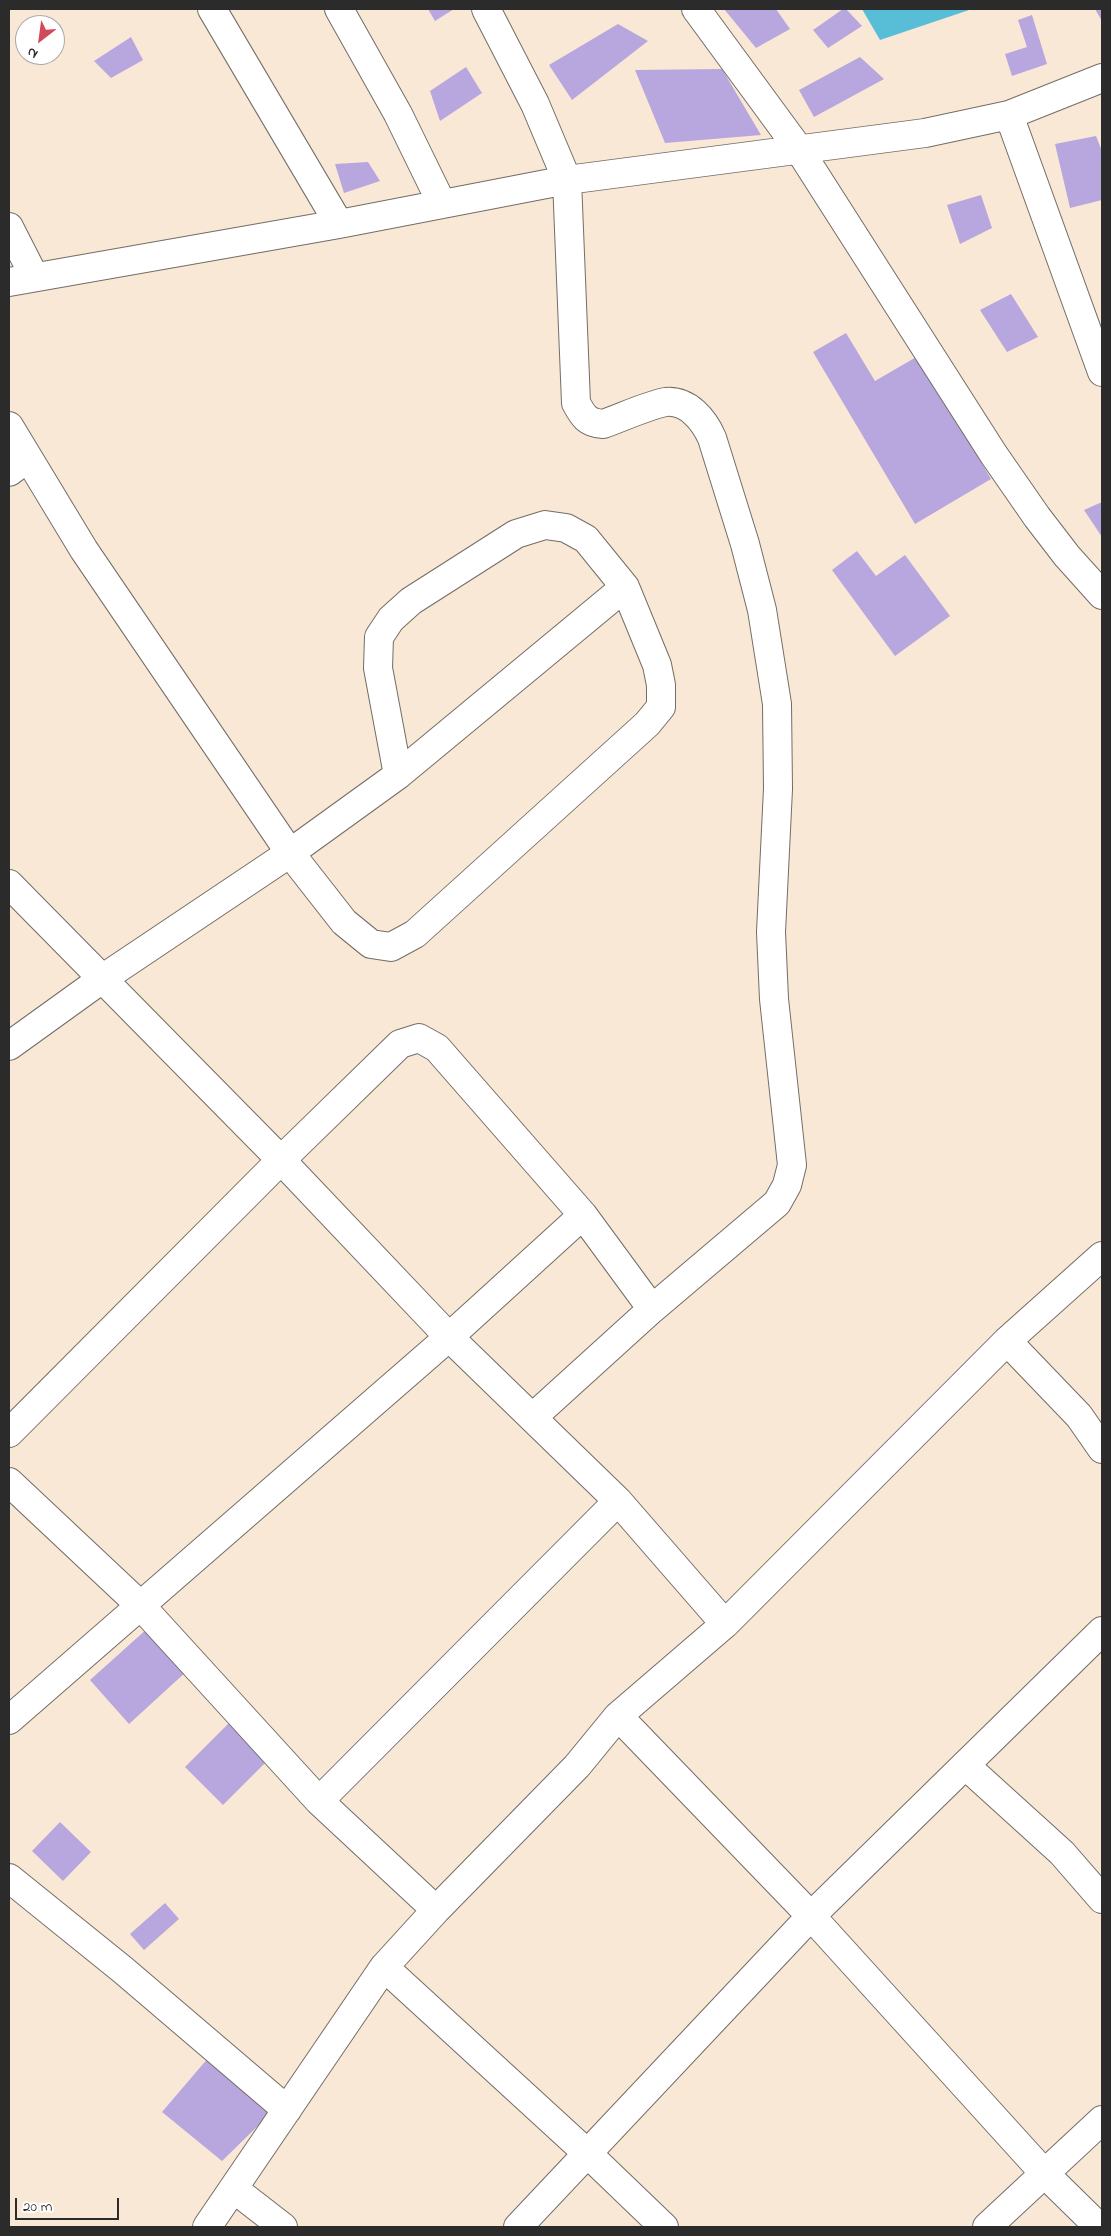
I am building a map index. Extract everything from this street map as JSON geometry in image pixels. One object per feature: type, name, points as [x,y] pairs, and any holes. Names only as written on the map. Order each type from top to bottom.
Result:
[{"type":"street","points":[[212,9],[339,224]]},
{"type":"street","points":[[339,9],[398,114],[442,204]]},
{"type":"street","points":[[486,9],[535,104],[567,180],[576,403],[583,416],[592,423],[602,424],[666,402],[686,406],[705,421],[745,544],[762,610],[777,704],[778,789],[771,932],[774,999],[792,1165],[787,1185],[777,1202],[652,1308],[533,1418]]},
{"type":"street","points":[[696,9],[798,148],[994,455],[1067,556],[1102,595]]},
{"type":"street","points":[[9,227],[22,279],[339,224],[567,180],[798,148],[925,133],[1009,115],[1102,78]]},
{"type":"street","points":[[1009,115],[1102,372]]},
{"type":"street","points":[[9,426],[18,466],[84,550],[290,853],[344,922],[371,944],[391,947],[415,934],[647,724],[661,707],[661,685],[657,665],[625,587],[586,539],[566,528],[545,525],[516,534],[411,601],[391,619],[378,637],[378,668],[398,775]]},
{"type":"street","points":[[9,1046],[102,979],[290,853],[398,775],[625,587]]},
{"type":"street","points":[[9,884],[281,1160],[449,1337],[618,1501],[725,1624]]},
{"type":"street","points":[[9,1433],[281,1160],[400,1044],[419,1038],[438,1048],[453,1064],[583,1215],[652,1308]]},
{"type":"street","points":[[9,1720],[449,1337],[583,1215]]},
{"type":"street","points":[[207,2227],[384,1967],[436,1910],[578,1766],[618,1716],[725,1624],[1007,1341],[1102,1256]]},
{"type":"street","points":[[1007,1341],[1079,1416],[1102,1449]]},
{"type":"street","points":[[9,1482],[141,1606],[319,1801],[436,1910]]},
{"type":"street","points":[[319,1801],[618,1501]]},
{"type":"street","points":[[518,2227],[811,1916],[1102,1631]]},
{"type":"street","points":[[618,1716],[811,1916],[1045,2174],[1099,2227]]},
{"type":"street","points":[[965,1765],[1062,1853],[1102,1899]]},
{"type":"street","points":[[9,1878],[123,1970],[287,2110]]},
{"type":"street","points":[[384,1967],[588,2154],[664,2227]]},
{"type":"street","points":[[987,2227],[1102,2120]]},
{"type":"street","points":[[234,2189],[283,2227]]},
{"type":"water","points":[[862,9],[972,9],[880,40]]},
{"type":"building","points":[[428,9],[454,9],[435,21]]},
{"type":"building","points":[[724,9],[776,9],[790,29],[756,48]]},
{"type":"building","points":[[843,9],[846,9],[862,26],[828,48],[813,30]]},
{"type":"building","points":[[1095,9],[1102,9],[1102,21]]},
{"type":"building","points":[[1032,15],[1047,64],[1012,76],[1005,54],[1027,47],[1018,20]]},
{"type":"building","points":[[618,24],[648,41],[572,100],[549,65]]},
{"type":"building","points":[[131,37],[143,60],[111,78],[94,61]]},
{"type":"building","points":[[860,57],[884,79],[814,117],[799,90]]},
{"type":"building","points":[[466,67],[482,93],[440,121],[430,91]]},
{"type":"building","points":[[722,69],[761,135],[665,143],[635,70]]},
{"type":"building","points":[[1096,136],[1102,151],[1102,200],[1070,208],[1055,144]]},
{"type":"building","points":[[368,162],[380,181],[344,193],[335,164]]},
{"type":"building","points":[[981,195],[992,228],[960,244],[947,205]]},
{"type":"building","points":[[1011,294],[1038,337],[1007,352],[980,310]]},
{"type":"building","points":[[846,333],[875,381],[918,356],[991,479],[915,524],[813,352]]},
{"type":"building","points":[[1102,502],[1102,537],[1084,510]]},
{"type":"building","points":[[857,551],[876,576],[905,555],[950,616],[895,656],[832,570]]},
{"type":"building","points":[[148,1628],[187,1671],[129,1724],[90,1680]]},
{"type":"building","points":[[229,1723],[267,1761],[223,1805],[185,1767]]},
{"type":"building","points":[[60,1822],[91,1852],[63,1881],[32,1851]]},
{"type":"building","points":[[165,1903],[179,1919],[144,1950],[130,1934]]},
{"type":"building","points":[[209,2057],[271,2113],[222,2161],[162,2112]]}]
